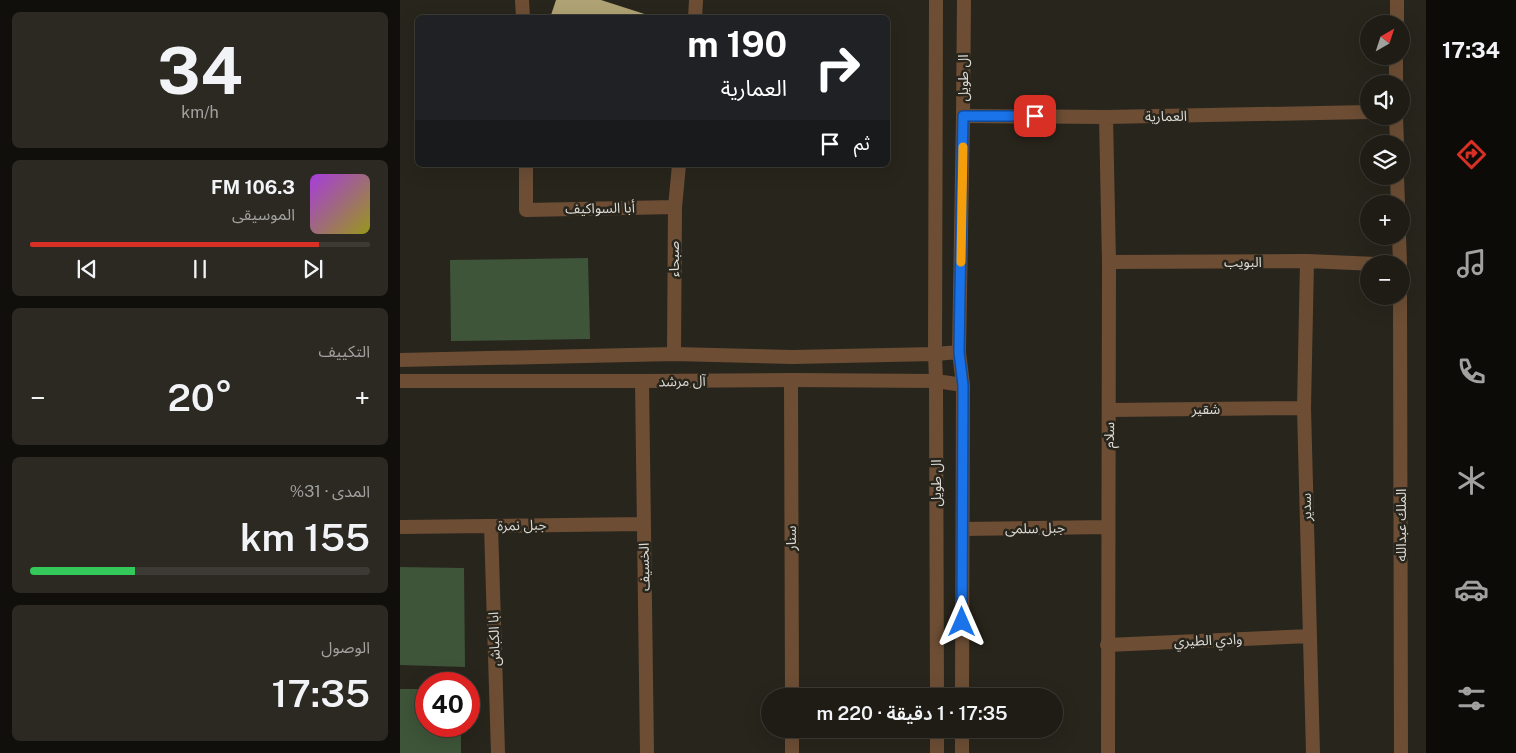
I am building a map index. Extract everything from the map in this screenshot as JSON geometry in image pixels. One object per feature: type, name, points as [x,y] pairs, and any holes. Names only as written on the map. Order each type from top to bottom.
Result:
[{"type":"street","points":[[522,0],[523,15]]},
{"type":"street","points":[[694,15],[696,0]]},
{"type":"street","name":"ال طويل","points":[[936,0],[935,354],[937,688]]},
{"type":"street","name":"ال طويل","points":[[962,688],[963,385],[959,352],[964,0]]},
{"type":"street","points":[[1397,0],[1397,15]]},
{"type":"street","name":"العمارية","points":[[963,116],[1106,117],[1360,112]]},
{"type":"street","name":"سلام","points":[[1106,117],[1109,262],[1108,753]]},
{"type":"street","name":"أبا السواكيف","points":[[526,167],[526,210],[675,206]]},
{"type":"street","name":"صبحاء","points":[[674,354],[675,206],[679,167]]},
{"type":"street","name":"البويب","points":[[1109,262],[1360,264]]},
{"type":"street","name":"سدير","points":[[1307,262],[1304,408],[1313,753]]},
{"type":"street","name":"الملك عبدالله","points":[[1400,305],[1402,753]]},
{"type":"street","name":"آل مرشد","points":[[400,360],[674,354],[793,357],[959,352]]},
{"type":"street","name":"سنار","points":[[790,380],[792,688]]},
{"type":"street","name":"آل مرشد","points":[[400,381],[936,381],[963,385]]},
{"type":"street","name":"الخسيف","points":[[642,381],[647,753]]},
{"type":"street","name":"شقير","points":[[1109,410],[1304,408]]},
{"type":"street","name":"جبل نمرة","points":[[400,527],[643,524]]},
{"type":"street","name":"ابا الكباش","points":[[491,526],[498,753]]},
{"type":"street","name":"جبل سلمى","points":[[963,529],[1108,527]]},
{"type":"street","name":"وادي الطيري","points":[[1107,644],[1310,636]]},
{"type":"street","points":[[792,738],[792,753]]},
{"type":"street","points":[[937,738],[937,753]]},
{"type":"street","points":[[962,738],[962,753]]},
{"type":"green space","points":[[588,258],[590,339],[451,341],[450,260]]},
{"type":"green space","points":[[400,567],[464,568],[465,667],[400,665]]},
{"type":"green space","points":[[400,689],[415,689],[415,737],[461,737],[461,753],[400,753]]},
{"type":"building","points":[[556,0],[601,0],[648,15],[551,15]]},
{"type":"slow traffic","points":[[961,262],[963,147]]},
{"type":"route","points":[[962,622],[963,385],[959,352],[963,116],[1035,116]]}]
